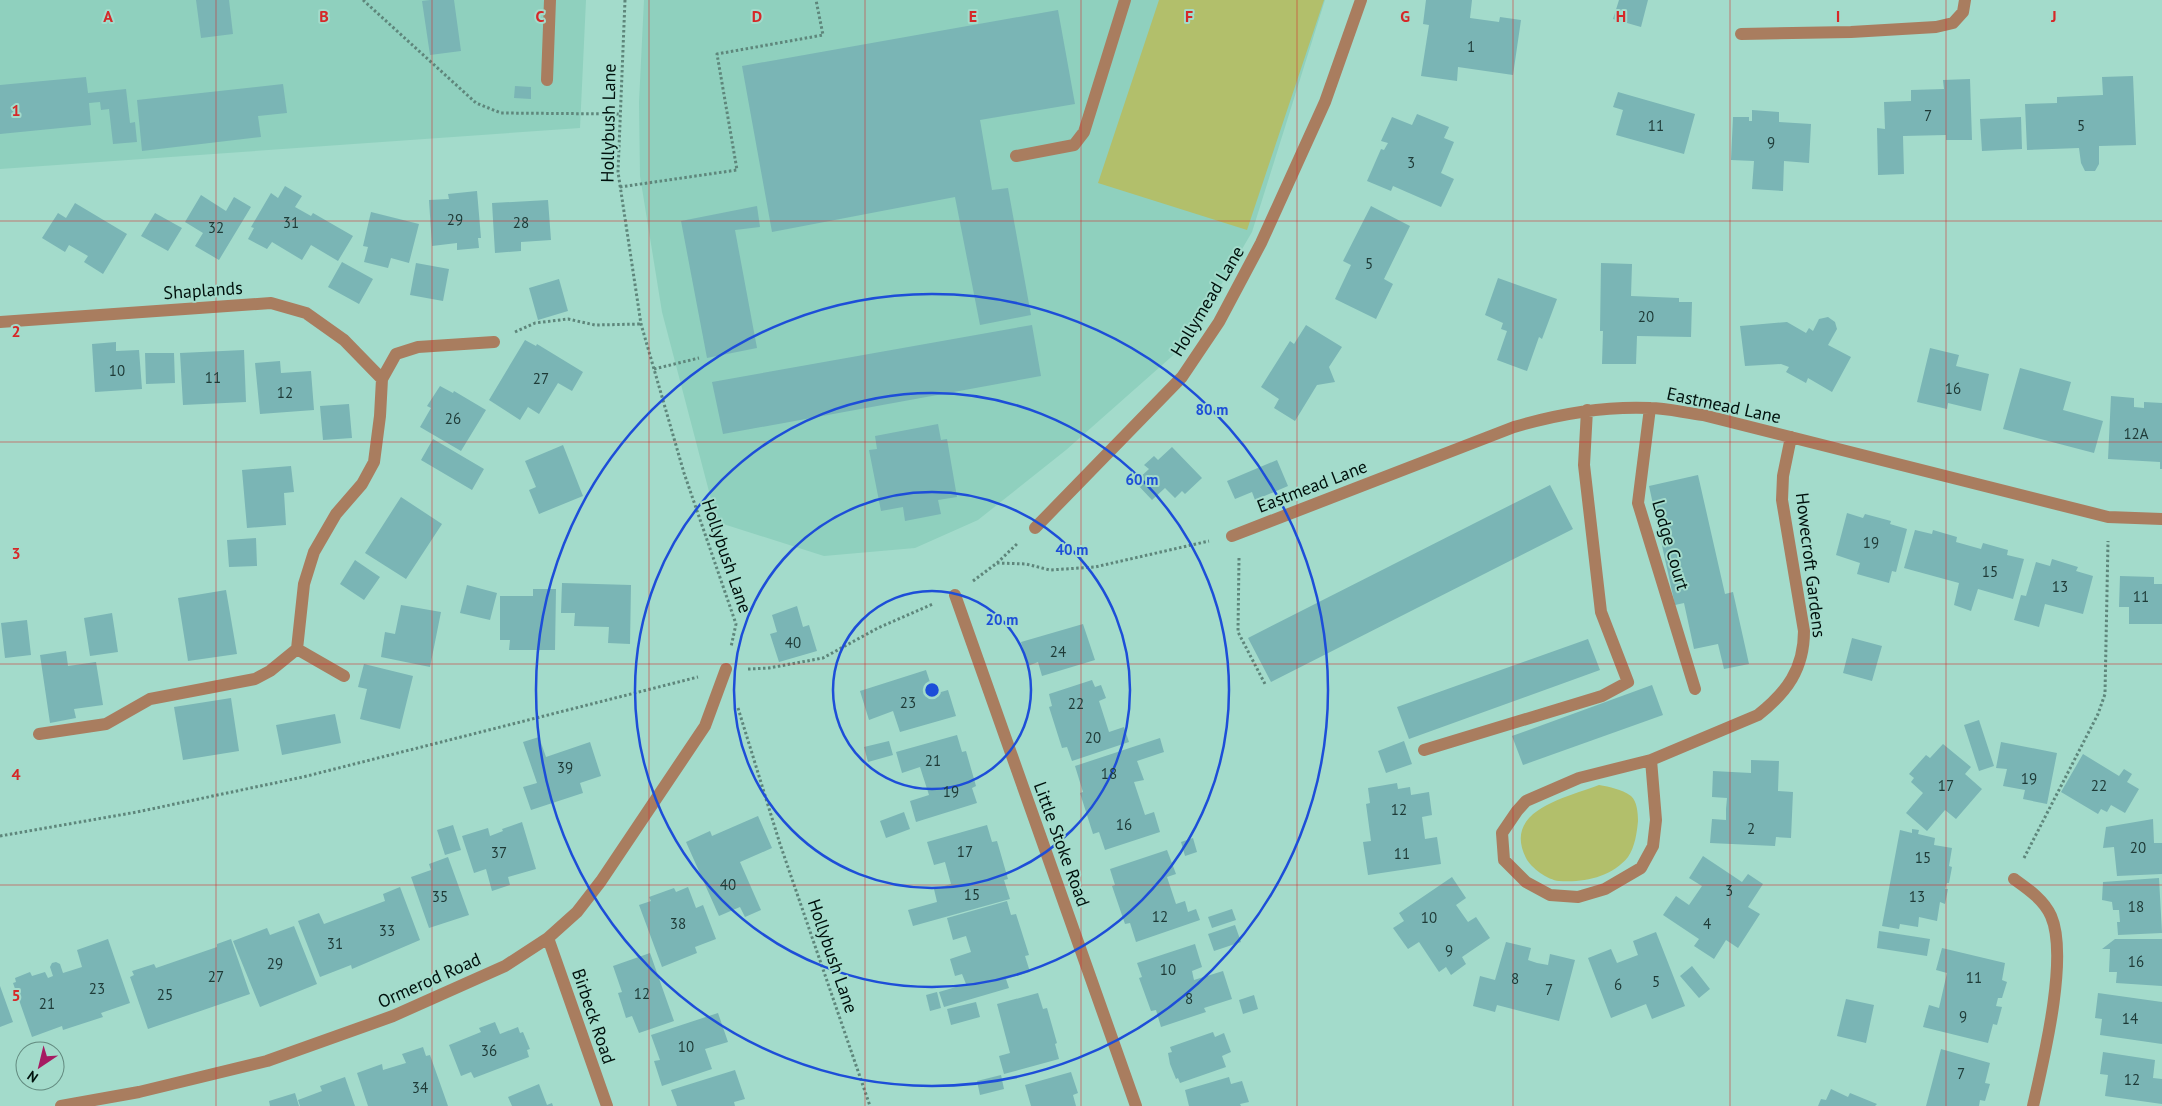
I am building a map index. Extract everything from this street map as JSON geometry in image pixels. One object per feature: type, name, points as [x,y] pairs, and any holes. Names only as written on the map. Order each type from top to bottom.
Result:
[{"type":"street","points":[[547,80],[550,0]]},
{"type":"street","points":[[1016,156],[1074,145],[1084,132],[1125,0]]},
{"type":"street","name":"Hollymead Lane","points":[[1035,528],[1182,377],[1219,322],[1261,243],[1325,102],[1361,0]]},
{"type":"street","points":[[1741,34],[1936,27],[1953,23],[1963,12],[1965,0]]},
{"type":"street","name":"Shaplands","points":[[0,322],[271,303],[306,313],[344,340],[382,379]]},
{"type":"street","points":[[39,734],[106,724],[150,699],[256,679],[270,671],[297,649],[304,584],[314,552],[336,514],[362,484],[374,462],[380,416],[382,379],[396,354],[418,347],[494,342]]},
{"type":"street","name":"Eastmead Lane","points":[[1235,534],[1514,427],[1551,416],[1587,410],[1650,408],[1703,415],[2108,517],[2162,519]]},
{"type":"street","name":"Lodge Court","points":[[1650,408],[1638,503],[1695,688]]},
{"type":"street","points":[[1424,750],[1602,696],[1628,682],[1601,612],[1584,465],[1587,410]]},
{"type":"street","name":"Howecroft Gardens","points":[[1651,760],[1656,820],[1653,846],[1640,868],[1606,890],[1578,897],[1550,895],[1526,882],[1504,860],[1502,833],[1526,801],[1579,778],[1651,760],[1758,715],[1773,703],[1786,688],[1799,667],[1804,648],[1804,631],[1782,500],[1783,476],[1791,437]]},
{"type":"street","name":"Little Stoke Road","points":[[954,595],[1136,1106]]},
{"type":"street","points":[[297,649],[344,676]]},
{"type":"street","name":"Ormerod Road","points":[[61,1106],[139,1092],[267,1061],[393,1016],[505,966],[548,938],[577,912],[601,881],[705,726],[726,670]]},
{"type":"street","points":[[2014,878],[2036,896],[2051,916],[2058,945],[2057,974],[2041,1070],[2032,1106]]},
{"type":"street","name":"Birbeck Road","points":[[548,938],[607,1106]]},
{"type":"path","points":[[363,0],[476,103],[502,113],[620,114]]},
{"type":"path","name":"Hollybush Lane","points":[[625,0],[618,172],[641,324],[684,473],[736,624],[726,670],[780,844],[870,1106]]},
{"type":"path","points":[[620,186],[736,170],[717,54],[823,35],[816,0]]},
{"type":"path","points":[[494,342],[535,323],[568,319],[595,325],[641,324]]},
{"type":"path","points":[[654,368],[699,358]]},
{"type":"path","points":[[2014,878],[2055,794],[2098,714],[2105,694],[2108,517]]},
{"type":"path","points":[[997,562],[1035,528]]},
{"type":"path","points":[[1235,534],[1238,632],[1265,684]]},
{"type":"path","points":[[0,836],[137,812],[303,777],[726,670]]},
{"type":"shaded area","points":[[0,0],[586,0],[580,128],[0,169]]},
{"type":"shaded area","points":[[644,0],[1325,0],[1252,232],[1187,343],[1066,450],[978,520],[915,548],[824,556],[717,522],[662,312],[640,176],[639,102]]},
{"type":"green space","points":[[1159,0],[1324,0],[1247,230],[1098,183]]},
{"type":"green space","points":[[1599,785],[1623,792],[1631,796],[1635,801],[1638,821],[1635,839],[1628,857],[1614,869],[1587,880],[1559,881],[1545,876],[1532,866],[1526,858],[1521,842],[1523,828],[1530,817],[1541,808]]},
{"type":"building","points":[[196,0],[229,0],[233,34],[201,38]]},
{"type":"building","points":[[454,0],[461,51],[430,55],[422,1]]},
{"type":"building","points":[[1426,0],[1472,0],[1470,18],[1499,22],[1500,17],[1521,20],[1513,75],[1458,67],[1457,81],[1421,76],[1429,25],[1423,24]]},
{"type":"building","points":[[1619,0],[1648,0],[1641,27],[1613,19]]},
{"type":"building","points":[[1058,10],[1075,104],[980,120],[992,190],[1008,188],[1031,315],[980,325],[955,197],[772,232],[742,66]]},
{"type":"building","points":[[2133,76],[2136,145],[2099,146],[2099,164],[2095,171],[2085,171],[2081,163],[2079,148],[2027,150],[2025,104],[2057,103],[2057,97],[2103,95],[2102,77]]},
{"type":"building","points":[[86,77],[88,93],[126,89],[130,123],[135,122],[137,142],[113,144],[109,109],[101,110],[100,102],[89,103],[91,125],[0,134],[0,85]]},
{"type":"building","points":[[1970,79],[1972,140],[1946,140],[1946,135],[1903,136],[1904,174],[1878,175],[1877,128],[1885,129],[1884,102],[1911,101],[1911,90],[1944,89],[1943,80]]},
{"type":"building","points":[[283,84],[287,113],[258,116],[261,137],[142,151],[137,100]]},
{"type":"building","points":[[515,86],[531,87],[531,99],[514,98]]},
{"type":"building","points":[[1618,92],[1695,114],[1684,154],[1616,135],[1623,110],[1613,107]]},
{"type":"building","points":[[1752,110],[1779,112],[1779,122],[1811,124],[1809,163],[1784,161],[1783,191],[1752,189],[1754,161],[1731,160],[1733,117],[1749,117],[1749,121],[1752,121]]},
{"type":"building","points":[[1417,114],[1449,127],[1444,138],[1454,142],[1441,173],[1454,179],[1441,207],[1393,186],[1391,191],[1367,181],[1381,149],[1384,150],[1388,143],[1381,141],[1392,117],[1412,125]]},
{"type":"building","points":[[2021,117],[2022,149],[1982,151],[1980,119]]},
{"type":"building","points":[[285,186],[302,196],[295,207],[311,216],[313,213],[353,236],[338,261],[311,245],[302,260],[272,242],[267,249],[248,239],[254,228],[251,227],[271,193],[278,198]]},
{"type":"building","points":[[477,191],[481,238],[478,238],[479,248],[457,250],[457,243],[432,246],[429,200],[449,199],[448,194]]},
{"type":"building","points":[[201,195],[226,211],[234,197],[251,207],[219,260],[195,246],[203,233],[185,222]]},
{"type":"building","points":[[548,200],[551,240],[521,242],[521,251],[495,253],[492,203]]},
{"type":"building","points":[[75,203],[127,234],[103,274],[84,262],[88,256],[69,245],[65,252],[42,238],[58,213],[66,218]]},
{"type":"building","points":[[757,206],[760,227],[735,230],[757,348],[707,358],[681,221]]},
{"type":"building","points":[[1371,206],[1410,226],[1384,279],[1393,284],[1376,319],[1335,299],[1351,265],[1343,261]]},
{"type":"building","points":[[371,212],[419,224],[409,263],[391,258],[388,268],[364,262],[368,247],[363,246]]},
{"type":"building","points":[[155,213],[182,228],[168,251],[141,236]]},
{"type":"building","points":[[342,262],[373,279],[359,304],[328,287]]},
{"type":"building","points":[[416,263],[449,269],[443,301],[410,295]]},
{"type":"building","points":[[1601,263],[1632,264],[1631,296],[1679,298],[1679,302],[1692,302],[1691,337],[1637,336],[1636,364],[1602,364],[1603,331],[1600,331]]},
{"type":"building","points":[[1498,278],[1557,299],[1542,339],[1539,337],[1527,371],[1497,360],[1507,331],[1501,329],[1503,323],[1485,315]]},
{"type":"building","points":[[559,279],[568,311],[538,320],[529,288]]},
{"type":"building","points":[[1828,317],[1835,322],[1837,329],[1828,345],[1851,357],[1832,392],[1808,378],[1806,383],[1786,372],[1789,367],[1781,364],[1745,366],[1740,326],[1787,322],[1806,333],[1809,328],[1813,331],[1819,319]]},
{"type":"building","points":[[1032,325],[1041,376],[723,434],[712,382]]},
{"type":"building","points":[[1306,325],[1342,347],[1329,367],[1335,382],[1317,385],[1295,421],[1274,408],[1279,399],[1261,387],[1290,341],[1294,344]]},
{"type":"building","points":[[525,340],[536,346],[537,344],[583,372],[572,391],[558,383],[539,414],[528,407],[520,420],[489,400]]},
{"type":"building","points":[[116,342],[116,351],[139,350],[142,389],[95,392],[92,344]]},
{"type":"building","points":[[1930,348],[1959,355],[1956,366],[1989,374],[1981,411],[1948,403],[1947,409],[1917,402]]},
{"type":"building","points":[[244,350],[246,402],[183,405],[180,353]]},
{"type":"building","points":[[145,353],[174,353],[175,383],[146,384]]},
{"type":"building","points":[[280,361],[281,373],[311,371],[314,410],[260,414],[255,363]]},
{"type":"building","points":[[2020,368],[2071,382],[2063,410],[2103,421],[2094,453],[2003,429]]},
{"type":"building","points":[[440,386],[453,393],[454,391],[486,410],[461,451],[420,427],[431,408],[427,406]]},
{"type":"building","points":[[2111,396],[2134,398],[2134,407],[2144,408],[2144,402],[2162,403],[2162,469],[2160,469],[2160,462],[2108,459]]},
{"type":"building","points":[[349,404],[352,438],[323,440],[320,406]]},
{"type":"building","points":[[938,424],[941,440],[947,439],[957,497],[938,500],[941,514],[905,521],[903,507],[881,511],[869,450],[877,449],[875,436]]},
{"type":"building","points":[[433,439],[484,469],[472,490],[421,460]]},
{"type":"building","points":[[563,445],[583,496],[539,514],[529,490],[536,487],[525,461]]},
{"type":"building","points":[[1172,447],[1202,478],[1185,494],[1182,491],[1175,498],[1165,488],[1152,500],[1135,482],[1149,469],[1144,465],[1154,456],[1158,460]]},
{"type":"building","points":[[1277,460],[1288,486],[1255,500],[1252,492],[1235,499],[1227,481]]},
{"type":"building","points":[[291,466],[294,492],[284,493],[286,525],[247,528],[242,470]]},
{"type":"building","points":[[1698,475],[1725,594],[1733,592],[1749,664],[1724,669],[1718,644],[1694,649],[1684,603],[1675,605],[1649,486]]},
{"type":"building","points":[[1550,485],[1573,529],[1271,682],[1248,638]]},
{"type":"building","points":[[401,497],[442,524],[406,579],[365,553]]},
{"type":"building","points":[[1847,513],[1863,518],[1865,514],[1891,521],[1890,524],[1907,529],[1896,572],[1892,571],[1889,583],[1857,574],[1860,563],[1836,555]]},
{"type":"building","points":[[1915,530],[1932,534],[1933,530],[1957,537],[1956,542],[1981,549],[1983,543],[2008,550],[2007,555],[2024,559],[2013,599],[1978,589],[1971,611],[1954,605],[1959,583],[1904,568]]},
{"type":"building","points":[[256,538],[257,566],[229,567],[227,540]]},
{"type":"building","points":[[2052,559],[2078,567],[2076,571],[2093,576],[2083,614],[2045,604],[2039,627],[2014,620],[2021,595],[2026,596],[2036,562],[2050,566]]},
{"type":"building","points":[[355,560],[380,577],[364,600],[340,584]]},
{"type":"building","points":[[2120,576],[2154,577],[2154,584],[2162,584],[2162,624],[2129,624],[2129,607],[2119,607]]},
{"type":"building","points":[[562,583],[631,585],[630,644],[608,643],[609,627],[574,626],[575,613],[561,613]]},
{"type":"building","points":[[467,585],[497,593],[490,620],[460,613]]},
{"type":"building","points":[[533,589],[556,589],[555,650],[509,650],[510,640],[500,640],[500,596],[533,596]]},
{"type":"building","points":[[226,590],[237,654],[188,661],[178,598]]},
{"type":"building","points":[[401,605],[441,612],[430,667],[381,657],[385,632],[395,634]]},
{"type":"building","points":[[797,606],[803,627],[809,625],[817,651],[779,662],[770,634],[777,632],[772,615]]},
{"type":"building","points":[[112,613],[118,652],[90,656],[84,618]]},
{"type":"building","points":[[27,620],[31,655],[5,658],[1,623]]},
{"type":"building","points":[[1083,624],[1095,660],[1042,676],[1038,662],[1028,666],[1021,642]]},
{"type":"building","points":[[1852,638],[1882,646],[1872,681],[1843,673]]},
{"type":"building","points":[[1588,639],[1600,670],[1409,739],[1397,707]]},
{"type":"building","points":[[66,651],[68,666],[96,662],[103,705],[74,709],[76,718],[50,723],[40,655]]},
{"type":"building","points":[[364,664],[413,676],[400,729],[360,719],[367,689],[358,687]]},
{"type":"building","points":[[926,670],[934,694],[948,690],[956,716],[900,732],[893,711],[869,720],[860,691]]},
{"type":"building","points":[[1092,680],[1095,687],[1101,685],[1106,698],[1099,701],[1109,732],[1124,727],[1129,742],[1072,761],[1067,747],[1062,748],[1049,707],[1052,706],[1049,694]]},
{"type":"building","points":[[1652,685],[1663,715],[1523,765],[1512,736]]},
{"type":"building","points":[[231,698],[239,751],[183,760],[174,707]]},
{"type":"building","points":[[335,714],[341,743],[282,755],[276,725]]},
{"type":"building","points":[[1979,720],[1994,766],[1979,771],[1964,725]]},
{"type":"building","points":[[957,735],[962,752],[966,751],[976,786],[972,788],[977,803],[916,822],[910,801],[929,795],[920,767],[902,773],[896,752]]},
{"type":"building","points":[[539,737],[546,757],[590,742],[601,776],[580,783],[583,793],[531,810],[523,787],[537,783],[523,742]]},
{"type":"building","points":[[1160,738],[1164,752],[1137,761],[1144,780],[1134,782],[1145,815],[1154,812],[1160,832],[1105,850],[1099,832],[1093,834],[1080,793],[1083,792],[1075,766]]},
{"type":"building","points":[[889,741],[893,755],[868,762],[864,747]]},
{"type":"building","points":[[1404,741],[1412,764],[1386,773],[1378,751]]},
{"type":"building","points":[[2001,742],[2057,753],[2047,804],[2023,799],[2025,790],[2003,786],[2007,769],[1996,768]]},
{"type":"building","points":[[1943,744],[1971,767],[1965,774],[1982,789],[1956,819],[1945,810],[1927,831],[1906,813],[1923,793],[1911,782],[1914,778],[1909,774],[1926,755],[1930,758]]},
{"type":"building","points":[[2083,754],[2119,776],[2124,769],[2132,774],[2127,782],[2139,789],[2125,813],[2111,805],[2107,812],[2101,809],[2098,814],[2061,792]]},
{"type":"building","points":[[1751,760],[1779,761],[1778,791],[1793,792],[1791,838],[1776,837],[1775,846],[1710,843],[1712,819],[1726,820],[1727,798],[1712,797],[1713,771],[1751,773]]},
{"type":"building","points":[[1397,783],[1398,789],[1410,787],[1411,795],[1429,792],[1432,815],[1422,817],[1425,839],[1437,837],[1441,864],[1368,875],[1363,842],[1371,841],[1366,804],[1370,803],[1368,788]]},
{"type":"building","points":[[904,812],[910,829],[886,838],[880,821]]},
{"type":"building","points":[[758,816],[772,848],[740,862],[761,910],[745,917],[740,907],[719,916],[686,842],[710,831],[712,836]]},
{"type":"building","points":[[2153,819],[2154,843],[2162,843],[2162,874],[2117,876],[2114,847],[2103,848],[2106,827]]},
{"type":"building","points":[[522,822],[536,869],[508,877],[510,885],[492,891],[486,869],[474,873],[462,836],[488,828],[490,836],[503,831],[502,829]]},
{"type":"building","points":[[453,825],[461,850],[445,855],[437,830]]},
{"type":"building","points":[[987,825],[992,842],[997,841],[1008,879],[1004,880],[1010,899],[913,926],[908,910],[937,902],[934,889],[951,884],[945,862],[934,865],[927,842]]},
{"type":"building","points":[[1912,829],[1919,830],[1918,834],[1935,838],[1934,845],[1952,848],[1949,866],[1952,867],[1949,883],[1947,883],[1945,889],[1948,889],[1945,904],[1940,902],[1937,921],[1919,917],[1918,927],[1900,924],[1899,929],[1882,926],[1900,830],[1912,833]]},
{"type":"building","points":[[1193,838],[1197,852],[1185,856],[1181,842]]},
{"type":"building","points":[[1167,850],[1176,874],[1167,877],[1176,904],[1185,901],[1188,912],[1196,909],[1200,920],[1136,942],[1130,923],[1125,924],[1112,886],[1115,885],[1110,869]]},
{"type":"building","points":[[1703,856],[1742,882],[1748,874],[1763,884],[1748,907],[1760,914],[1738,948],[1726,940],[1714,959],[1694,946],[1699,939],[1663,915],[1676,896],[1689,905],[1702,886],[1689,878]]},
{"type":"building","points":[[448,857],[469,915],[429,928],[411,877],[431,870],[429,864]]},
{"type":"building","points":[[1452,877],[1466,898],[1456,905],[1468,922],[1476,917],[1490,938],[1462,957],[1466,964],[1451,975],[1446,967],[1439,972],[1419,942],[1408,949],[1393,928],[1404,921],[1399,913]]},
{"type":"building","points":[[2159,878],[2162,933],[2118,935],[2117,922],[2120,922],[2119,910],[2113,910],[2112,902],[2102,900],[2103,882]]},
{"type":"building","points":[[400,887],[420,940],[352,969],[351,965],[320,977],[298,921],[319,913],[324,924],[385,901],[383,894]]},
{"type":"building","points":[[688,887],[696,908],[703,905],[716,939],[695,947],[697,953],[662,967],[639,905],[651,901],[649,897],[674,888],[676,892]]},
{"type":"building","points":[[1007,901],[1011,915],[1016,914],[1029,955],[1025,956],[1030,972],[1006,979],[1009,988],[944,1007],[939,992],[966,984],[962,974],[955,976],[950,959],[971,952],[966,936],[953,940],[947,918]]},
{"type":"building","points":[[1232,909],[1236,920],[1212,928],[1208,917]]},
{"type":"building","points":[[1235,925],[1241,942],[1214,951],[1208,934]]},
{"type":"building","points":[[294,926],[317,984],[260,1007],[233,941],[267,928],[270,935]]},
{"type":"building","points":[[1879,931],[1930,939],[1927,956],[1877,948]]},
{"type":"building","points":[[1656,932],[1685,1006],[1652,1019],[1646,1004],[1611,1018],[1588,958],[1611,949],[1617,963],[1638,955],[1633,941]]},
{"type":"building","points":[[108,939],[130,1003],[101,1013],[103,1017],[63,1030],[62,1026],[32,1037],[13,983],[16,982],[15,978],[30,972],[32,976],[45,972],[48,978],[53,976],[50,967],[52,963],[56,962],[60,964],[63,973],[82,967],[77,950]]},
{"type":"building","points":[[231,939],[250,994],[148,1029],[130,977],[134,975],[132,971],[154,964],[156,968],[217,947],[217,944]]},
{"type":"building","points":[[2115,939],[2162,939],[2162,986],[2116,983],[2117,972],[2109,972],[2110,949],[2102,949]]},
{"type":"building","points":[[1506,942],[1531,948],[1528,960],[1537,963],[1548,965],[1550,954],[1575,960],[1559,1021],[1497,1005],[1495,1012],[1473,1006],[1480,976],[1495,980]]},
{"type":"building","points":[[1195,944],[1202,967],[1192,971],[1194,980],[1223,971],[1232,999],[1204,1008],[1206,1012],[1161,1027],[1156,1010],[1151,1011],[1139,978],[1142,977],[1137,963]]},
{"type":"building","points":[[1942,948],[2005,963],[2002,980],[2007,982],[2002,998],[1998,998],[1996,1006],[2002,1007],[1997,1025],[1993,1024],[1988,1043],[1923,1027],[1929,1005],[1939,1008],[1947,973],[1936,970]]},
{"type":"building","points":[[650,953],[674,1021],[639,1033],[632,1016],[626,1018],[618,993],[622,992],[613,966]]},
{"type":"building","points":[[1692,966],[1710,989],[1699,998],[1680,976]]},
{"type":"building","points":[[0,986],[13,1022],[0,1027]]},
{"type":"building","points":[[937,992],[941,1008],[930,1011],[926,995]]},
{"type":"building","points":[[1038,993],[1043,1009],[1047,1008],[1057,1043],[1055,1044],[1059,1059],[1004,1074],[999,1056],[1010,1053],[997,1004]]},
{"type":"building","points":[[2098,993],[2162,1002],[2162,1044],[2100,1035],[2102,1019],[2095,1018]]},
{"type":"building","points":[[1254,995],[1258,1009],[1243,1014],[1239,1000]]},
{"type":"building","points":[[1846,999],[1874,1005],[1866,1043],[1837,1036]]},
{"type":"building","points":[[976,1002],[980,1017],[951,1025],[947,1009]]},
{"type":"building","points":[[718,1013],[728,1042],[705,1049],[712,1069],[662,1086],[654,1061],[660,1060],[651,1035]]},
{"type":"building","points":[[495,1022],[500,1034],[518,1027],[520,1033],[523,1032],[530,1049],[527,1050],[529,1057],[474,1078],[471,1072],[461,1076],[449,1045],[481,1032],[479,1028]]},
{"type":"building","points":[[1213,1032],[1215,1037],[1224,1033],[1231,1052],[1222,1056],[1226,1067],[1180,1083],[1178,1078],[1176,1079],[1170,1064],[1168,1053],[1172,1052],[1170,1047]]},
{"type":"building","points":[[423,1047],[426,1056],[430,1055],[448,1106],[368,1106],[357,1073],[382,1064],[383,1070],[406,1063],[402,1054]]},
{"type":"building","points":[[1941,1049],[1990,1063],[1985,1083],[1990,1084],[1985,1101],[1980,1100],[1979,1106],[1926,1106]]},
{"type":"building","points":[[2103,1052],[2155,1060],[2153,1078],[2162,1079],[2162,1104],[2105,1096],[2108,1075],[2100,1074]]},
{"type":"building","points":[[735,1070],[745,1099],[734,1102],[735,1106],[677,1106],[671,1090]]},
{"type":"building","points":[[1071,1072],[1078,1093],[1073,1095],[1076,1106],[1031,1106],[1025,1085]]},
{"type":"building","points":[[1001,1075],[1004,1089],[980,1095],[977,1081]]},
{"type":"building","points":[[345,1077],[355,1106],[300,1106],[298,1100],[322,1091],[320,1086]]},
{"type":"building","points":[[1229,1077],[1231,1084],[1242,1081],[1249,1102],[1240,1104],[1241,1106],[1189,1106],[1185,1090]]},
{"type":"building","points":[[539,1084],[547,1105],[552,1103],[553,1106],[512,1106],[508,1097]]},
{"type":"building","points":[[1831,1089],[1848,1097],[1850,1093],[1877,1104],[1875,1106],[1818,1106],[1821,1099],[1826,1100]]},
{"type":"building","points":[[295,1093],[299,1106],[270,1106],[269,1101]]}]
